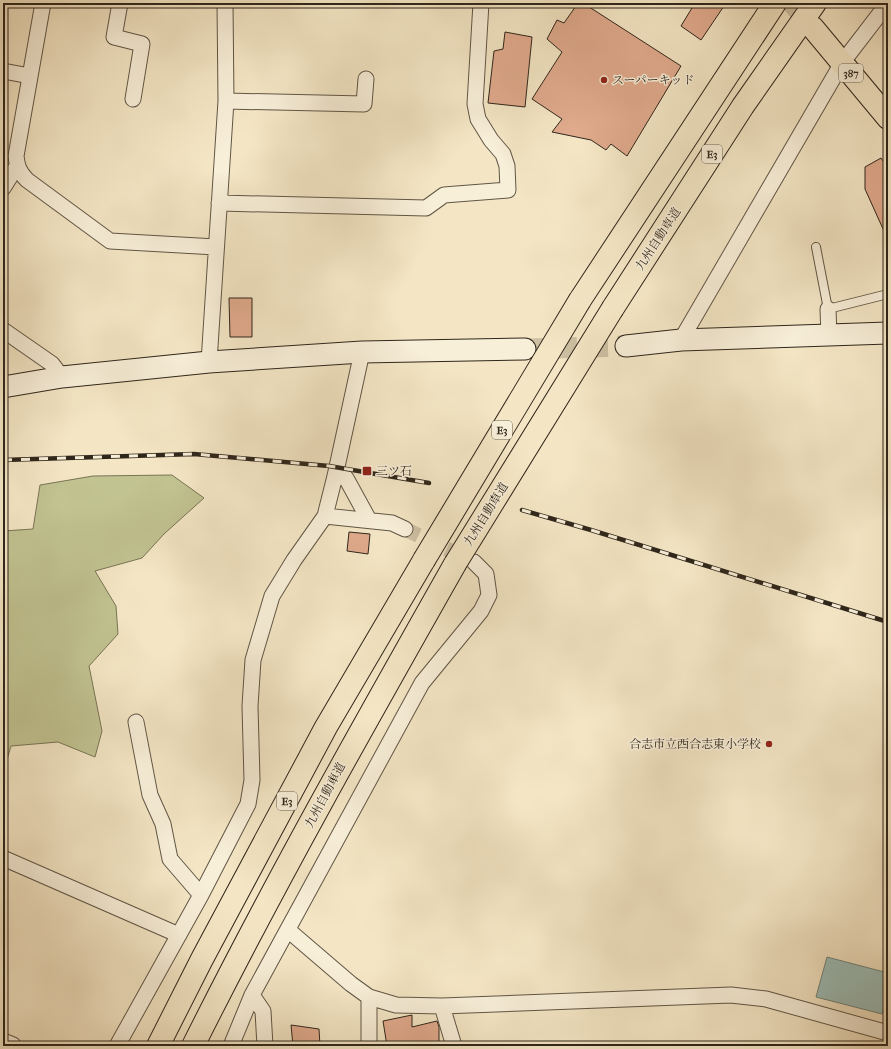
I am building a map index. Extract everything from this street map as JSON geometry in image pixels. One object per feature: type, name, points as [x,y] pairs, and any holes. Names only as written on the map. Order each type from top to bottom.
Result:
[{"type":"highway","name":"E3","points":[[158,1046],[202,959],[326,727],[424,560],[580,300],[776,3]]},
{"type":"highway","name":"九州自動車道","points":[[193,1046],[231,970],[353,744],[465,563],[613,308],[743,106],[815,3]]},
{"type":"highway","name":"387","points":[[813,28],[888,118]]},
{"type":"street","points":[[42,3],[16,156],[17,166],[21,174],[110,241],[216,247]]},
{"type":"street","points":[[120,3],[114,37],[142,44],[133,99]]},
{"type":"street","points":[[209,362],[226,101],[225,3]]},
{"type":"street","points":[[219,203],[426,208],[444,195],[508,190],[507,166],[503,154],[491,140],[478,119],[475,104],[481,3]]},
{"type":"street","points":[[681,340],[842,63],[888,3]]},
{"type":"street","points":[[3,71],[30,76]]},
{"type":"street","points":[[226,101],[364,104],[366,78]]},
{"type":"street","points":[[3,188],[17,166]]},
{"type":"street","points":[[828,309],[829,336]]},
{"type":"street","points":[[3,330],[52,364],[62,377]]},
{"type":"street","points":[[626,346],[681,340],[888,333]]},
{"type":"street","points":[[3,387],[62,377],[209,362],[362,352],[525,349]]},
{"type":"street","points":[[117,1046],[201,895],[248,804],[252,780],[250,706],[253,660],[272,596],[326,511],[340,477],[362,352]]},
{"type":"street","points":[[340,477],[369,520]]},
{"type":"street","points":[[326,511],[392,523],[405,529]]},
{"type":"street","points":[[231,1046],[252,995],[422,684],[481,611],[489,595],[486,574],[465,563]]},
{"type":"street","points":[[136,722],[150,795],[163,824],[170,859],[201,895]]},
{"type":"street","points":[[3,858],[179,935]]},
{"type":"street","points":[[288,930],[351,984],[369,997],[396,1005],[442,1006],[730,995],[766,999],[888,1033]]},
{"type":"street","points":[[252,995],[263,1011],[265,1046]]},
{"type":"street","points":[[369,997],[369,1046]]},
{"type":"street","points":[[442,1006],[454,1046]]},
{"type":"lane","points":[[816,247],[828,309],[888,294]]},
{"type":"green space","points":[[172,475],[204,498],[164,534],[142,558],[95,571],[116,606],[118,634],[89,666],[102,731],[95,757],[58,742],[11,746],[4,770],[3,531],[33,529],[40,485],[93,476]]},
{"type":"water","points":[[827,957],[888,973],[888,992],[882,1014],[816,997]]},
{"type":"building","points":[[578,3],[583,3],[681,66],[627,156],[611,144],[606,150],[591,140],[552,132],[562,119],[532,99],[562,52],[547,39],[557,20],[564,23]]},
{"type":"building","points":[[695,3],[726,3],[701,40],[681,26]]},
{"type":"building","points":[[505,32],[532,37],[525,107],[488,103],[494,51],[503,49]]},
{"type":"building","points":[[881,158],[888,168],[888,240],[865,189],[865,167]]},
{"type":"building","points":[[229,298],[252,298],[252,337],[230,337]]},
{"type":"building","points":[[349,532],[370,534],[368,554],[347,551]]},
{"type":"building","points":[[412,1015],[412,1027],[437,1021],[439,1027],[439,1046],[387,1046],[383,1021]]},
{"type":"building","points":[[291,1025],[319,1029],[320,1046],[293,1046]]},
{"type":"tunnel","points":[[793,3],[813,28]]},
{"type":"tunnel","points":[[525,349],[626,346]]},
{"type":"tunnel","points":[[405,529],[468,559]]},
{"type":"railway","points":[[3,460],[194,454],[329,466],[429,483]]},
{"type":"railway","points":[[522,510],[888,622]]},
{"type":"place","name":"スーパーキッド","points":[[604,80]]},
{"type":"place","name":"三ツ石","points":[[367,471]]},
{"type":"place","name":"合志市立西合志東小学校","points":[[769,744]]}]
